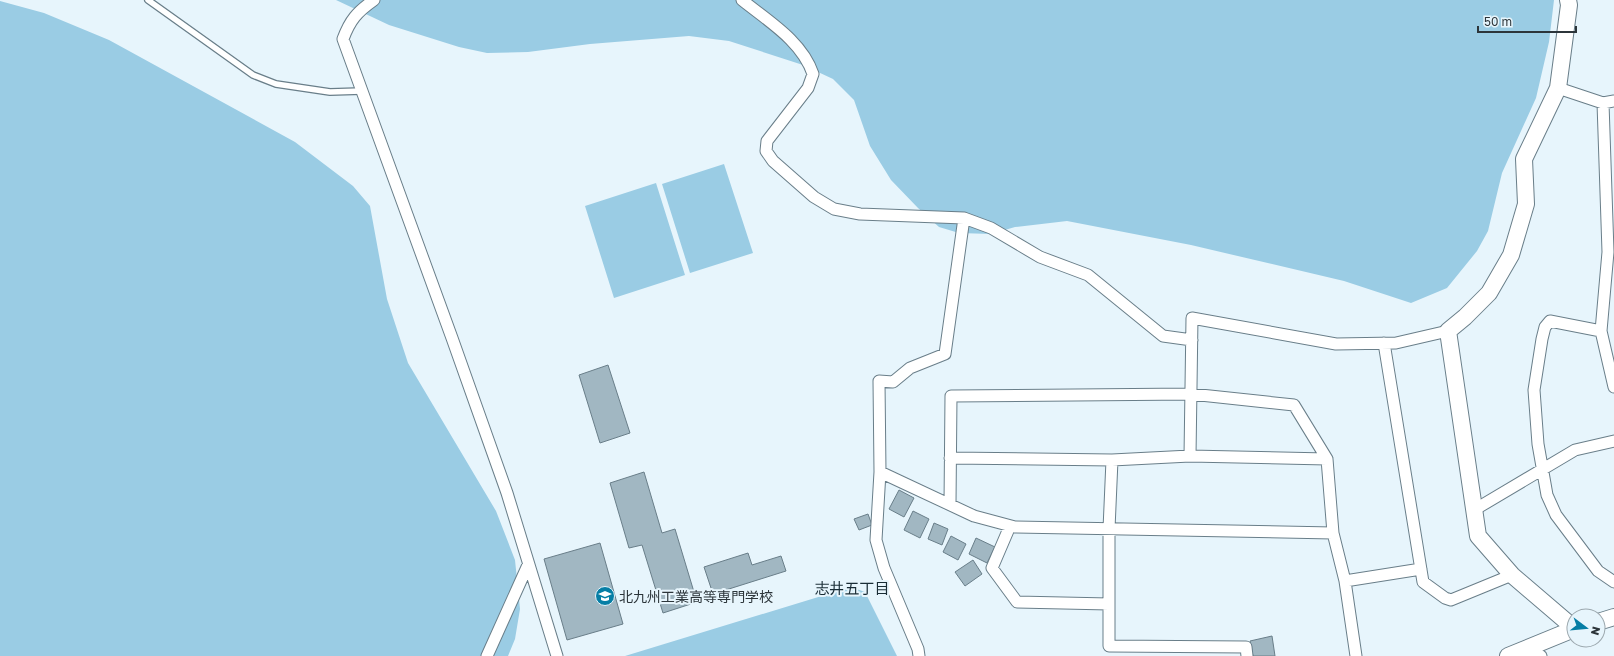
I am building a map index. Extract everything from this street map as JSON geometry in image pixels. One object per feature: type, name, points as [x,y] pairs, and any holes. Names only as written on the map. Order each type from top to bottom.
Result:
[{"type":"street","points":[[374,0],[359,10],[348,25],[343,39],[455,345],[502,479],[557,656]]},
{"type":"street","points":[[742,0],[794,42],[809,61],[813,74],[808,88],[767,140],[766,151],[773,161],[814,197],[834,209],[860,214],[964,218],[991,228],[1040,257],[1088,275],[1163,336],[1192,340]]},
{"type":"street","points":[[1190,456],[1192,318],[1336,344],[1396,343],[1448,331],[1465,317],[1489,293],[1511,255],[1526,204],[1524,159],[1558,88],[1569,5],[1568,0]]},
{"type":"street","points":[[1558,88],[1609,102],[1608,252],[1601,331],[1614,387]]},
{"type":"street","points":[[919,656],[918,649],[884,568],[876,540],[880,472],[879,381],[893,382],[910,368],[945,354],[964,218]]},
{"type":"street","points":[[1601,331],[1550,321],[1545,327],[1534,390],[1538,444],[1548,496],[1556,515],[1598,571],[1614,582]]},
{"type":"street","points":[[1448,331],[1478,536],[1512,575],[1566,621]]},
{"type":"street","points":[[1384,343],[1423,582],[1444,598],[1451,600],[1512,575]]},
{"type":"street","points":[[950,504],[951,396],[1191,394],[1294,405],[1327,459],[1333,533],[1345,580],[1356,656]]},
{"type":"street","points":[[1474,510],[1575,450],[1614,441]]},
{"type":"street","points":[[950,458],[1112,460],[1190,456],[1327,459]]},
{"type":"street","points":[[1112,460],[1109,529],[1109,646],[1246,647],[1247,656]]},
{"type":"street","points":[[880,472],[974,516],[1014,527],[1333,533]]},
{"type":"street","points":[[1010,526],[992,568],[1017,602],[1109,604]]},
{"type":"street","points":[[488,656],[528,566]]},
{"type":"street","points":[[1345,580],[1421,569]]},
{"type":"street","points":[[1508,656],[1532,653],[1566,633]]},
{"type":"lane","points":[[148,0],[253,75],[276,84],[330,92],[362,91]]},
{"type":"shaded area","points":[[336,0],[1554,0],[1549,42],[1536,98],[1502,173],[1488,231],[1477,251],[1447,288],[1411,303],[1344,281],[1191,245],[1067,221],[1015,227],[991,234],[959,233],[939,227],[891,180],[870,146],[854,100],[833,79],[803,65],[729,41],[689,36],[590,44],[528,52],[487,53],[459,47],[389,25]]},
{"type":"shaded area","points":[[0,1],[44,13],[109,40],[295,142],[353,186],[370,206],[387,299],[408,363],[496,511],[515,560],[520,609],[515,639],[508,656],[0,656]]},
{"type":"shaded area","points":[[724,164],[753,253],[690,273],[662,184]]},
{"type":"shaded area","points":[[656,183],[685,275],[614,298],[585,206]]},
{"type":"shaded area","points":[[851,587],[865,592],[897,656],[625,656]]},
{"type":"building","points":[[608,365],[630,433],[600,443],[579,375]]},
{"type":"building","points":[[644,472],[662,533],[675,529],[697,602],[663,613],[642,545],[629,548],[610,483]]},
{"type":"building","points":[[899,490],[914,498],[904,517],[889,509]]},
{"type":"building","points":[[913,511],[929,519],[920,538],[904,530]]},
{"type":"building","points":[[868,514],[872,525],[859,530],[854,519]]},
{"type":"building","points":[[934,523],[948,529],[942,545],[928,539]]},
{"type":"building","points":[[951,536],[966,544],[958,560],[943,552]]},
{"type":"building","points":[[976,538],[995,547],[987,563],[969,554]]},
{"type":"building","points":[[600,543],[623,624],[567,640],[544,559]]},
{"type":"building","points":[[748,553],[752,565],[781,556],[786,571],[713,594],[704,567]]},
{"type":"building","points":[[973,560],[982,574],[965,586],[955,572]]},
{"type":"building","points":[[1272,636],[1275,656],[1253,656],[1250,641]]},
{"type":"place","name":"北九州工業高等専門学校","points":[[605,596]]},
{"type":"district","name":"志井五丁目","points":[[852,588]]}]
